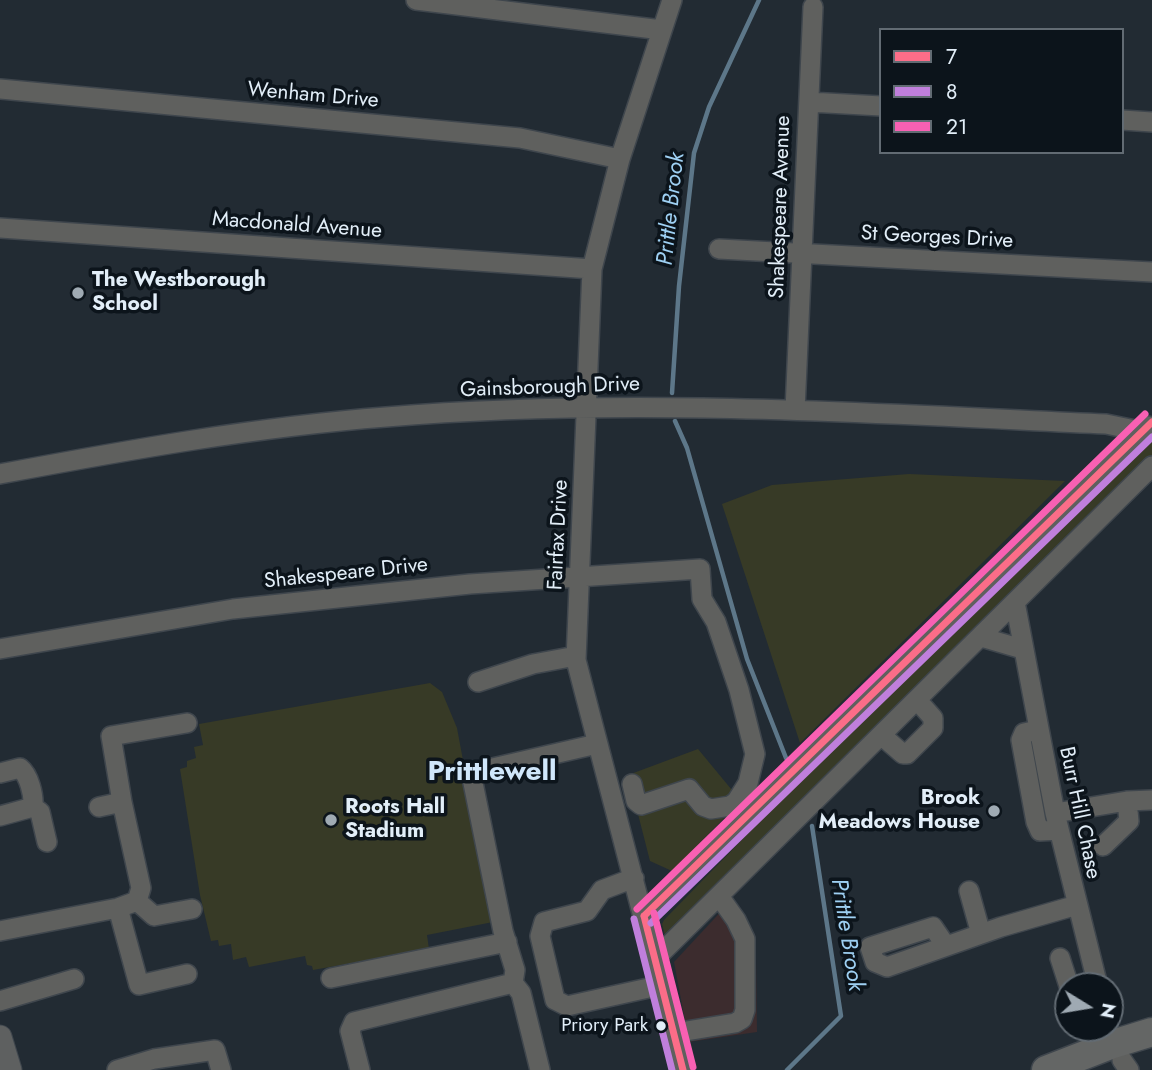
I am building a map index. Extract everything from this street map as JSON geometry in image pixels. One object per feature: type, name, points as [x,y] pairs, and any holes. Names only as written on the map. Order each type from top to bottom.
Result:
[{"type":"highway","points":[[1094,1070],[1118,1050],[1152,1032]]},
{"type":"highway","points":[[1046,1070],[1118,1050],[1152,1050]]},
{"type":"main road","points":[[0,1037],[10,1070]]},
{"type":"street","points":[[416,0],[662,30]]},
{"type":"street","name":"Fairfax Drive","points":[[673,0],[620,159],[592,269],[576,656],[683,1070]]},
{"type":"street","name":"Shakespeare Avenue","points":[[795,410],[813,7]]},
{"type":"street","name":"Wenham Drive","points":[[0,89],[520,138],[620,159]]},
{"type":"street","points":[[808,102],[879,106]]},
{"type":"street","points":[[1124,120],[1152,122]]},
{"type":"street","name":"Macdonald Avenue","points":[[0,228],[592,269]]},
{"type":"street","name":"St Georges Drive","points":[[719,249],[1152,272]]},
{"type":"street","name":"Gainsborough Drive","points":[[0,474],[165,443],[372,418],[587,407],[795,410],[1106,424],[1135,430],[1149,425]]},
{"type":"street","points":[[1106,424],[1121,434],[1121,450],[1115,458]]},
{"type":"street","points":[[644,916],[1149,425]]},
{"type":"street","points":[[655,959],[1152,466]]},
{"type":"street","name":"Shakespeare Drive","points":[[0,649],[233,609],[470,584],[700,569],[702,599],[716,622],[739,690],[755,754],[753,768],[748,783],[736,802],[720,808],[703,806],[688,789],[641,805],[636,801],[632,784]]},
{"type":"street","name":"Burr Hill Chase","points":[[1015,602],[1057,822],[1092,972]]},
{"type":"street","points":[[981,637],[1022,649]]},
{"type":"street","points":[[478,682],[533,664],[576,656]]},
{"type":"street","points":[[881,735],[903,754],[907,754],[933,728],[934,723],[933,718],[917,700]]},
{"type":"street","points":[[187,723],[111,736],[141,888],[127,904],[139,985],[187,974]]},
{"type":"street","points":[[540,1070],[521,993],[513,983],[515,970],[503,932],[471,773],[597,744]]},
{"type":"street","points":[[0,773],[20,768],[26,773],[34,801],[33,807]]},
{"type":"street","points":[[1057,822],[1127,801],[1152,800]]},
{"type":"street","points":[[1103,846],[1129,821],[1127,801]]},
{"type":"street","points":[[99,807],[122,802]]},
{"type":"street","points":[[0,816],[33,807],[40,811],[47,842]]},
{"type":"street","points":[[662,985],[567,1006],[555,1000],[540,936],[544,922],[587,911],[602,890],[635,881],[654,895],[666,895]]},
{"type":"street","points":[[969,891],[981,934]]},
{"type":"street","points":[[674,1033],[735,1023],[742,1019],[745,1010],[745,939],[736,920],[719,896]]},
{"type":"street","points":[[0,931],[127,904],[154,916],[192,909]]},
{"type":"street","points":[[946,946],[1077,905]]},
{"type":"street","points":[[331,978],[508,942]]},
{"type":"street","points":[[1060,958],[1064,972]]},
{"type":"street","points":[[0,1001],[74,979]]},
{"type":"street","points":[[360,1070],[350,1031],[354,1022],[513,983]]},
{"type":"street","points":[[117,1070],[154,1059],[215,1050],[221,1070]]},
{"type":"shaded area","points":[[727,905],[747,933],[756,958],[757,1032],[689,1042],[674,962]]},
{"type":"green space","points":[[1152,429],[1152,460],[665,936],[662,924],[664,920],[804,776]]},
{"type":"green space","points":[[909,474],[1065,481],[800,743],[722,504],[772,485]]},
{"type":"green space","name":"Roots Hall Stadium","points":[[430,683],[442,692],[457,728],[493,922],[427,935],[429,949],[313,970],[312,966],[307,965],[305,956],[249,967],[246,957],[233,960],[231,944],[219,946],[218,940],[211,941],[200,895],[180,769],[187,767],[187,761],[196,758],[194,747],[203,745],[199,724]]},
{"type":"green space","points":[[698,749],[741,801],[672,871],[650,861],[628,775]]},
{"type":"waterway","name":"Prittle Brook","points":[[672,393],[679,286],[694,153],[709,107],[759,0]]},
{"type":"waterway","name":"Prittle Brook","points":[[675,421],[687,448],[747,659],[786,758]]},
{"type":"waterway","name":"Prittle Brook","points":[[787,1070],[841,1016],[812,826]]},
{"type":"transit line","name":"21","points":[[637,909],[1145,414]]},
{"type":"transit line","name":"7","points":[[644,916],[1152,422]]},
{"type":"transit line","name":"8","points":[[651,923],[1152,437]]},
{"type":"transit line","name":"21","points":[[654,913],[693,1067]]},
{"type":"transit line","name":"7","points":[[644,916],[683,1070]]},
{"type":"transit line","name":"8","points":[[634,919],[672,1070]]},
{"type":"place","name":"The Westborough School","points":[[78,293]]},
{"type":"place","name":"Brook Meadows House","points":[[994,811]]},
{"type":"place","name":"Roots Hall Stadium","points":[[331,820]]},
{"type":"place","name":"Priory Park","points":[[661,1026]]},
{"type":"district","name":"Prittlewell","points":[[492,773]]}]
